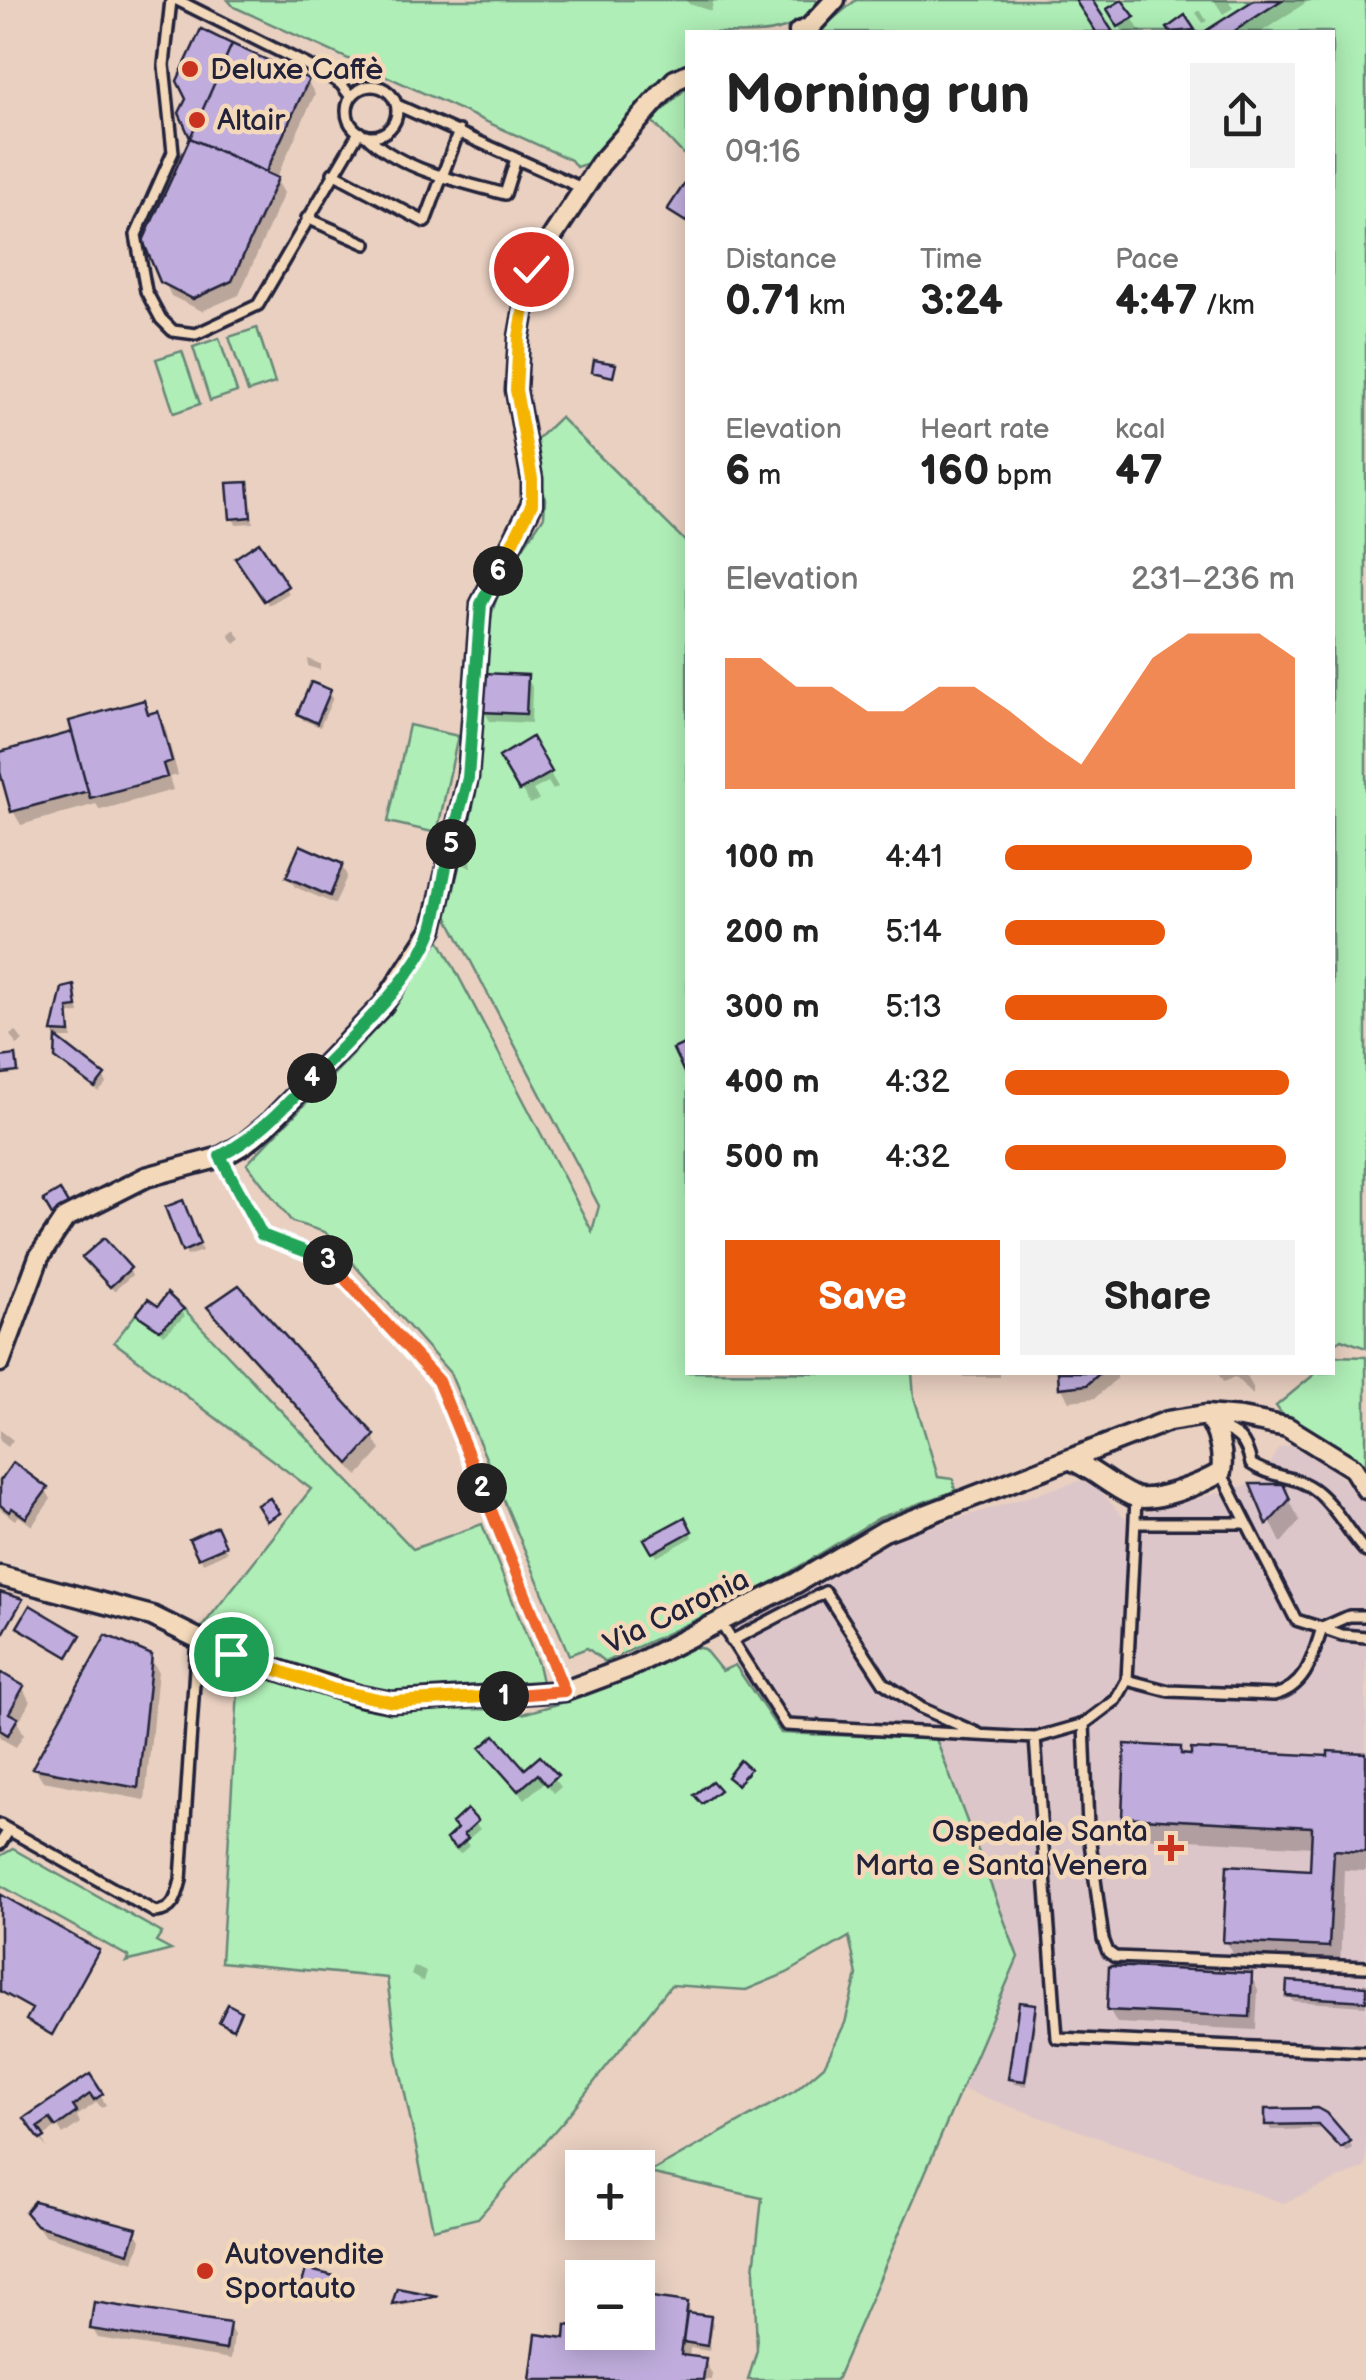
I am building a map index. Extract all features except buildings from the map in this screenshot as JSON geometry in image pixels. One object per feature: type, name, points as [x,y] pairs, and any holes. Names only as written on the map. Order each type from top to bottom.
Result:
[{"type":"street","points":[[804,30],[835,0]]},
{"type":"street","points":[[0,1362],[39,1257],[65,1218],[146,1177],[220,1156],[244,1144],[383,1005],[426,943],[433,928],[468,778],[481,604],[532,504],[532,479],[516,390],[519,337],[531,269],[582,188],[659,97],[685,75]]},
{"type":"street","name":"Via Caronia","points":[[0,1576],[152,1616],[231,1654],[332,1689],[392,1702],[564,1691],[632,1666],[796,1582],[884,1531],[1168,1421],[1241,1418],[1287,1427],[1353,1468],[1366,1489]]},
{"type":"street","points":[[1071,1460],[1088,1466],[1136,1498],[1189,1486],[1222,1472],[1210,1420]]},
{"type":"lane","points":[[351,97],[341,84],[325,74],[174,0],[164,65],[172,152],[136,236],[146,291],[161,318],[174,331],[196,334],[258,305],[333,173],[362,134]]},
{"type":"lane","points":[[362,134],[383,134],[397,114],[394,97],[380,87],[364,86],[351,97],[347,112],[362,134],[384,152],[442,176],[505,194],[516,160]]},
{"type":"lane","points":[[397,105],[582,188]]},
{"type":"lane","points":[[333,173],[425,222],[460,131]]},
{"type":"lane","points":[[307,218],[366,244]]},
{"type":"lane","points":[[220,1156],[262,1235],[325,1257],[438,1381],[564,1691]]},
{"type":"lane","points":[[1210,1420],[1240,1435],[1248,1446],[1252,1464],[1265,1474],[1285,1476],[1316,1490],[1366,1552]]},
{"type":"lane","points":[[1222,1472],[1296,1620],[1342,1635],[1366,1637]]},
{"type":"lane","points":[[720,1621],[786,1725],[1034,1738],[1084,1724],[1116,1700],[1127,1680],[1136,1498]]},
{"type":"lane","points":[[1137,1524],[1246,1523]]},
{"type":"lane","points":[[731,1641],[825,1592],[884,1683],[921,1708],[984,1736]]},
{"type":"lane","points":[[1127,1680],[1168,1691],[1274,1696],[1288,1692],[1309,1667],[1322,1628],[1349,1616],[1366,1616]]},
{"type":"lane","points":[[0,1844],[4,1828],[154,1912],[170,1906],[181,1880],[198,1638]]},
{"type":"lane","points":[[1084,1724],[1088,1827],[1103,1940],[1108,1952],[1116,1957],[1366,1967]]},
{"type":"lane","points":[[1034,1738],[1058,2038],[1366,2052]]},
{"type":"shaded area","name":"Ospedale Santa Marta e Santa Venera","points":[[1300,1443],[1366,1498],[1366,2167],[1283,2203],[961,2089],[1017,1957],[936,1739],[781,1733],[735,1665],[749,1656],[732,1630],[897,1537],[1079,1481],[1088,1481],[1124,1518],[1262,1481],[1278,1448]]},
{"type":"green space","points":[[228,0],[816,0],[820,7],[777,30],[685,30],[685,68],[673,73],[589,163],[576,167],[571,160],[234,7]]},
{"type":"green space","points":[[856,0],[1366,0],[1366,1348],[1341,1339],[1335,1344],[1335,30],[819,30]]},
{"type":"green space","points":[[685,89],[685,156],[652,121]]},
{"type":"green space","points":[[257,328],[275,383],[248,392],[229,337]]},
{"type":"green space","points":[[219,338],[237,392],[210,401],[193,347]]},
{"type":"green space","points":[[182,351],[200,404],[174,413],[156,359]]},
{"type":"green space","points":[[560,417],[685,541],[685,1375],[912,1375],[914,1397],[938,1477],[953,1479],[955,1491],[879,1518],[759,1591],[605,1662],[587,1648],[569,1655],[450,1373],[325,1232],[292,1222],[247,1164],[376,1028],[438,937],[592,1231],[599,1206],[445,912],[491,615],[504,576],[544,516],[545,499],[535,441]]},
{"type":"green space","points":[[409,725],[458,736],[437,833],[388,822]]},
{"type":"green space","points":[[184,1309],[413,1549],[482,1524],[542,1682],[380,1692],[244,1649],[202,1627],[311,1489],[114,1342],[136,1314],[159,1330]]},
{"type":"green space","points":[[1335,1356],[1366,1357],[1366,1474],[1286,1420],[1276,1406],[1314,1375],[1335,1375]]},
{"type":"green space","points":[[690,1646],[704,1649],[722,1671],[735,1665],[781,1733],[936,1739],[1018,1957],[836,2380],[748,2380],[757,2350],[754,2270],[762,2198],[655,2174],[655,2170],[795,2091],[824,2066],[845,2023],[857,1975],[849,1937],[787,1973],[746,1990],[671,1985],[565,2119],[478,2218],[433,2229],[397,2055],[387,1978],[221,1962],[239,1675],[245,1668],[350,1705],[395,1710],[503,1709],[522,1714],[579,1698]]},
{"type":"green space","points":[[13,1849],[162,1933],[156,1942],[171,1950],[126,1962],[129,1957],[0,1885],[0,1856]]},
{"type":"place","name":"Deluxe Caffè","points":[[190,69]]},
{"type":"place","name":"Altair","points":[[197,120]]},
{"type":"place","name":"Ospedale Santa Marta e Santa Venera","points":[[1171,1848]]},
{"type":"place","name":"Autovendite Sportauto","points":[[205,2271]]},
{"type":"route","points":[[231,1654],[332,1689],[392,1702],[564,1691],[438,1381],[325,1257],[262,1235],[220,1156],[244,1144],[266,1126],[383,1005],[433,928],[468,778],[481,604],[532,504],[532,479],[516,390],[519,337],[531,269]]}]
